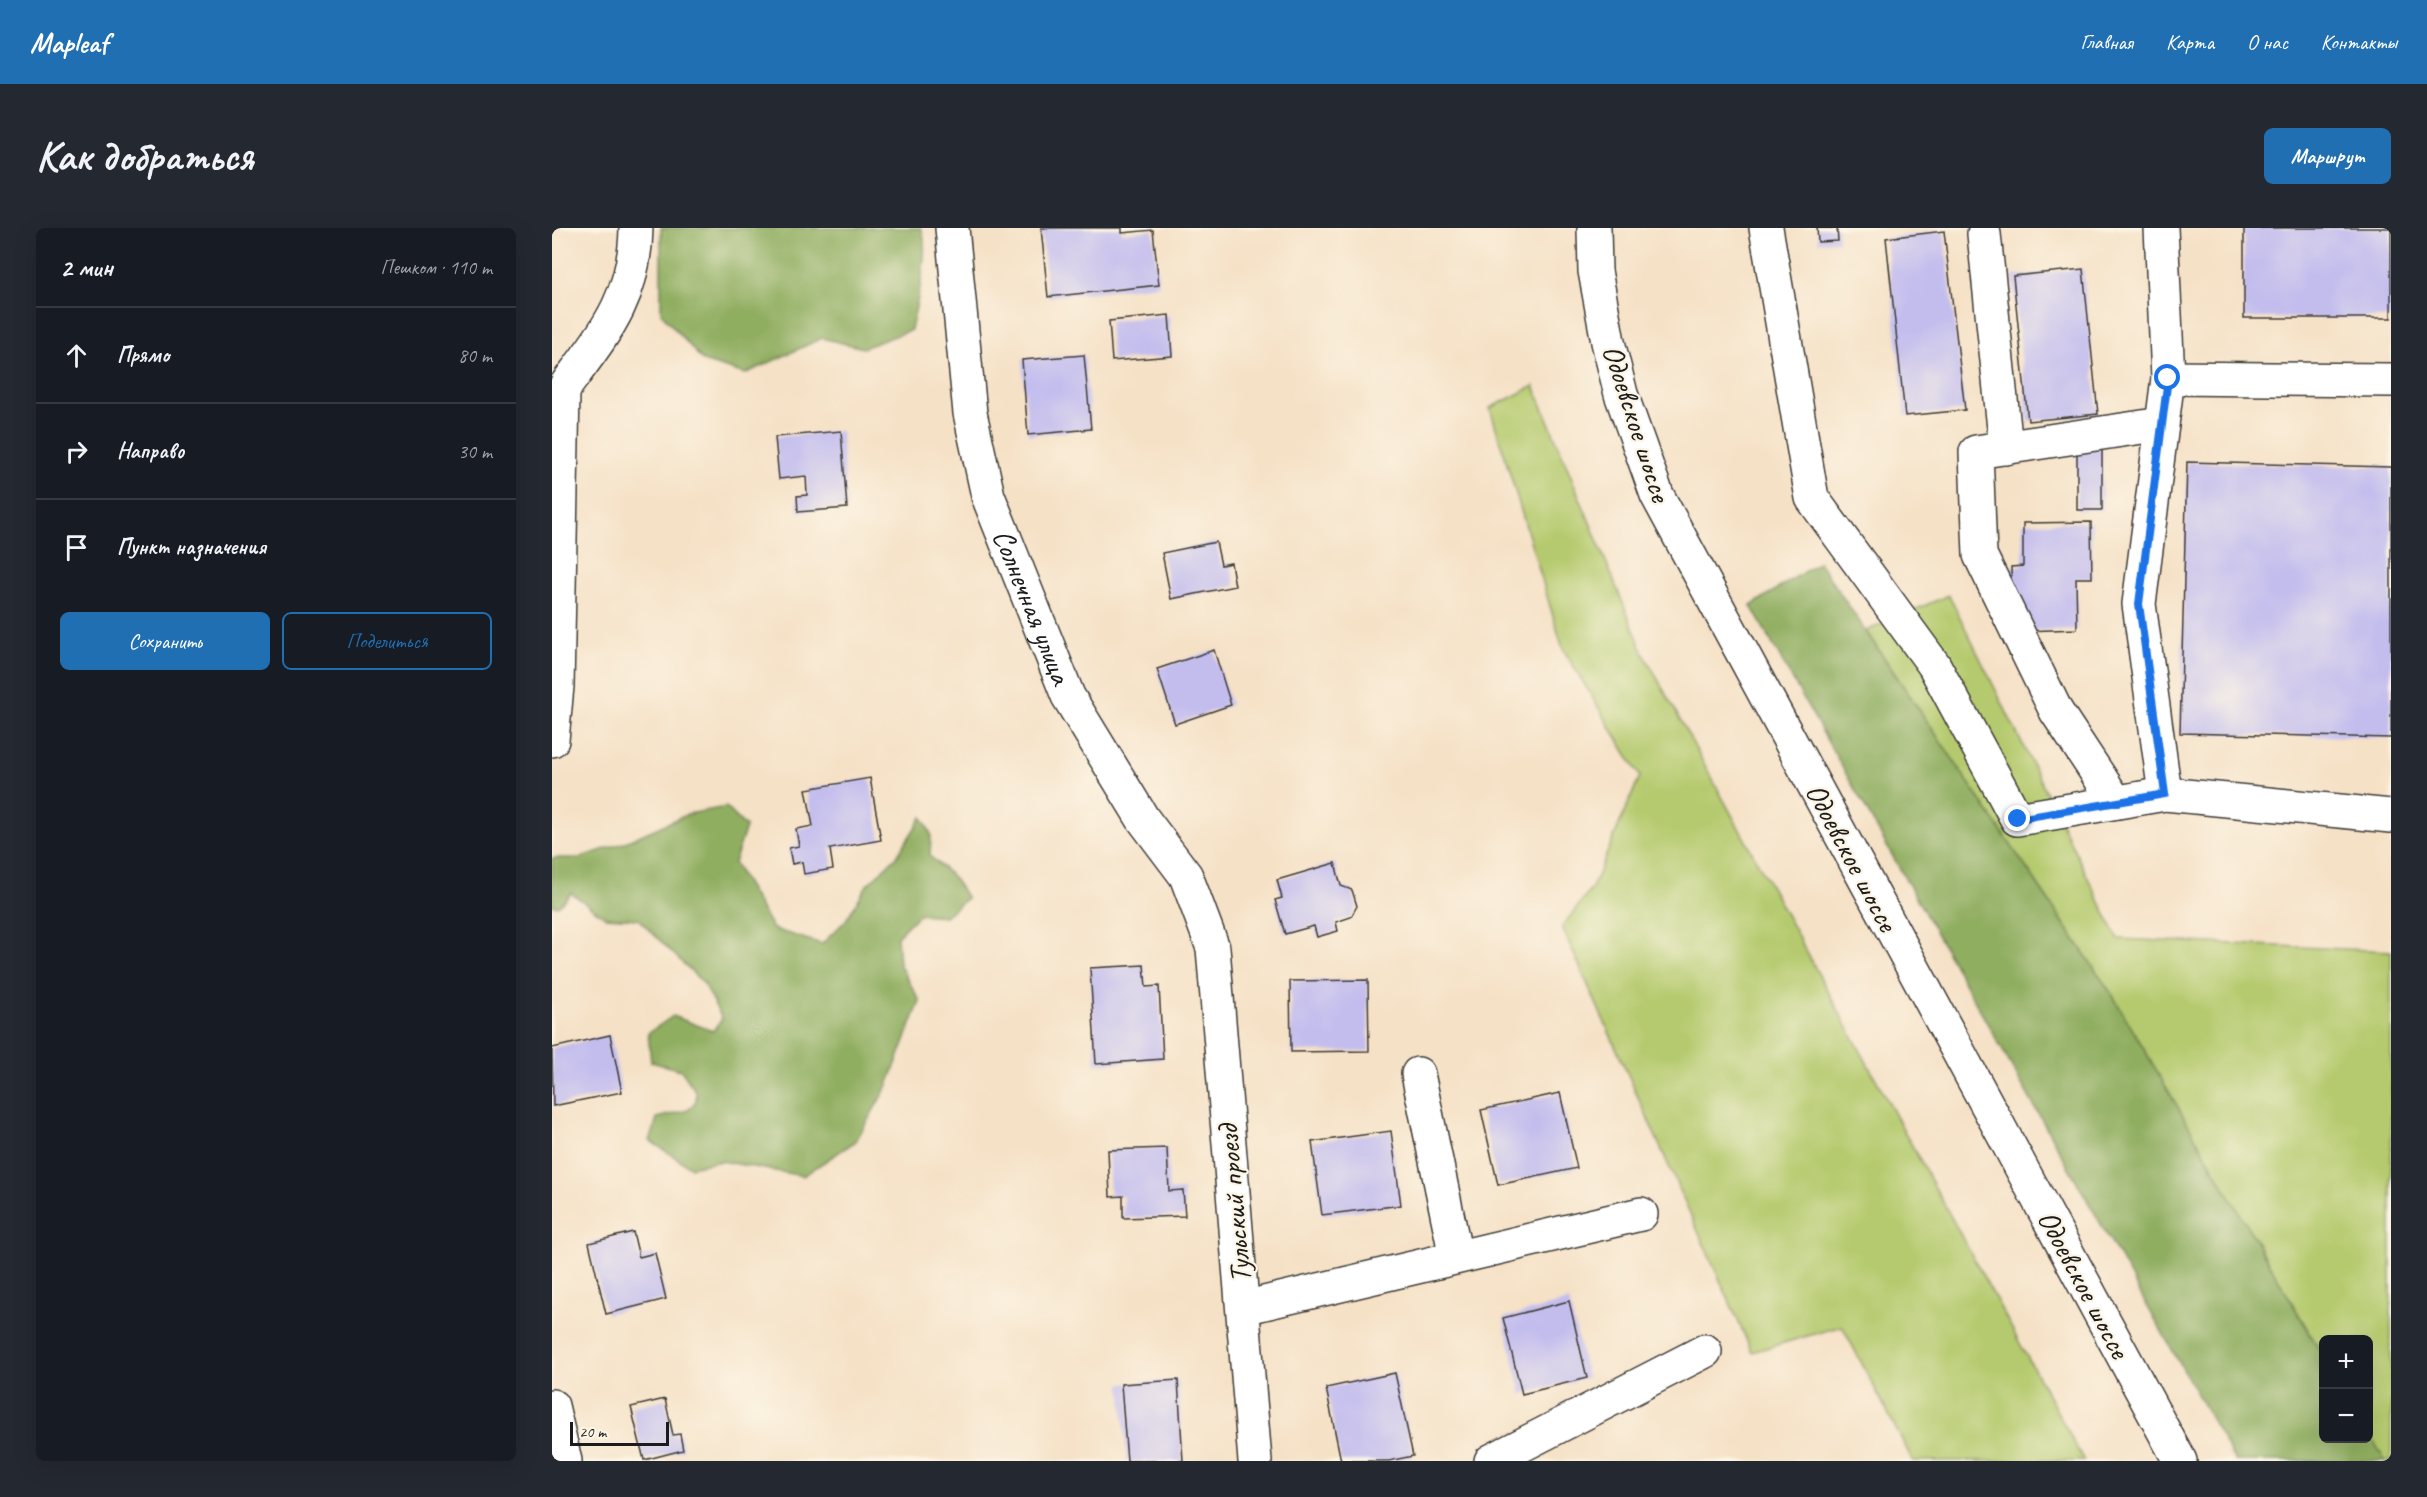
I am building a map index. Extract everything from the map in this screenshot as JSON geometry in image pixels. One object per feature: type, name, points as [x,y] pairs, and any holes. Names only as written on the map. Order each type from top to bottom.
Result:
[{"type":"main road","points":[[552,740],[557,686],[563,392],[613,321],[630,277],[636,228]]},
{"type":"main road","name":"Солнечная улица","points":[[952,228],[970,413],[988,496],[1068,696],[1143,819],[1186,876],[1213,948]]},
{"type":"main road","name":"Одоевское шоссе","points":[[1594,228],[1595,272],[1608,342],[1621,394],[1657,495],[2180,1461]]},
{"type":"main road","points":[[1766,228],[1812,498],[1934,665],[2018,819],[2165,794],[2391,816]]},
{"type":"main road","points":[[2161,228],[2168,378],[2139,604],[2165,794]]},
{"type":"main road","points":[[1984,234],[2006,448]]},
{"type":"main road","points":[[2168,378],[2391,380]]},
{"type":"main road","points":[[2116,802],[2056,711],[1980,555],[1976,452],[2162,424]]},
{"type":"main road","name":"Тульский проезд","points":[[1213,948],[1255,1461]]},
{"type":"main road","points":[[1418,1074],[1456,1257]]},
{"type":"main road","points":[[1243,1308],[1641,1214]]},
{"type":"main road","points":[[1491,1461],[1705,1351]]},
{"type":"main road","points":[[552,1406],[565,1461]]},
{"type":"green space","points":[[661,228],[921,228],[924,237],[924,263],[911,330],[863,348],[822,338],[745,374],[703,361],[661,313]]},
{"type":"green space","points":[[1534,386],[1643,652],[2084,1461],[1913,1461],[1842,1326],[1752,1352],[1562,927],[1592,888],[1640,776],[1563,649],[1490,408]]},
{"type":"green space","points":[[1819,562],[2113,996],[2319,1349],[2319,1443],[2373,1443],[2373,1440],[2385,1461],[2235,1461],[1751,606]]},
{"type":"green space","points":[[1949,595],[2118,939],[2391,951],[2391,1461],[2385,1461],[2373,1440],[2373,1335],[2319,1335],[2319,1349],[2113,996],[1866,631]]},
{"type":"green space","points":[[726,807],[746,827],[734,863],[773,929],[822,944],[846,920],[867,885],[897,856],[922,817],[931,834],[930,856],[953,877],[967,898],[945,916],[919,914],[897,936],[899,964],[920,1001],[888,1085],[856,1141],[803,1176],[721,1161],[690,1167],[650,1141],[657,1118],[688,1110],[696,1101],[696,1092],[681,1070],[651,1062],[648,1033],[673,1016],[713,1031],[722,1019],[704,984],[638,919],[605,917],[571,893],[558,906],[552,905],[552,858],[579,858],[623,843],[688,814]]},
{"type":"building","points":[[1041,228],[1122,228],[1122,233],[1153,230],[1159,285],[1048,297]]},
{"type":"building","points":[[1817,228],[1837,228],[1838,241],[1818,242]]},
{"type":"building","points":[[2244,228],[2391,228],[2391,318],[2244,318]]},
{"type":"building","points":[[1944,231],[1965,410],[1905,416],[1886,238]]},
{"type":"building","points":[[2083,269],[2098,414],[2028,421],[2013,276]]},
{"type":"building","points":[[1169,315],[1172,356],[1112,361],[1109,321]]},
{"type":"building","points":[[1084,355],[1091,429],[1028,435],[1022,360]]},
{"type":"building","points":[[841,431],[847,508],[798,512],[797,496],[807,495],[806,476],[779,479],[775,437]]},
{"type":"building","points":[[2077,447],[2102,447],[2102,510],[2077,510]]},
{"type":"building","points":[[2187,462],[2391,467],[2391,738],[2180,733]]},
{"type":"building","points":[[2091,522],[2092,578],[2076,578],[2077,629],[2024,631],[2012,620],[2011,567],[2023,566],[2023,523]]},
{"type":"building","points":[[1216,542],[1221,565],[1231,563],[1235,586],[1171,599],[1162,553]]},
{"type":"building","points":[[1214,650],[1231,705],[1175,724],[1157,669]]},
{"type":"building","points":[[870,778],[881,840],[830,849],[833,869],[804,874],[802,862],[792,864],[789,848],[799,846],[796,829],[813,826],[806,789]]},
{"type":"building","points":[[1335,863],[1341,886],[1352,890],[1357,906],[1351,917],[1336,922],[1338,931],[1317,937],[1314,926],[1285,934],[1275,900],[1282,898],[1277,880]]},
{"type":"building","points":[[1144,965],[1146,987],[1159,986],[1163,1059],[1096,1064],[1090,968]]},
{"type":"building","points":[[1368,980],[1369,1051],[1291,1052],[1290,981]]},
{"type":"building","points":[[610,1035],[622,1092],[553,1106],[552,1048]]},
{"type":"building","points":[[1560,1093],[1577,1168],[1498,1185],[1481,1110]]},
{"type":"building","points":[[1391,1131],[1401,1205],[1322,1215],[1312,1142]]},
{"type":"building","points":[[1167,1148],[1169,1191],[1183,1190],[1185,1216],[1123,1218],[1123,1196],[1110,1197],[1108,1150]]},
{"type":"building","points":[[633,1232],[639,1257],[655,1253],[666,1299],[606,1314],[589,1243]]},
{"type":"building","points":[[1569,1301],[1587,1378],[1522,1394],[1503,1318]]},
{"type":"building","points":[[1395,1373],[1413,1456],[1389,1461],[1341,1461],[1326,1388]]},
{"type":"building","points":[[1178,1380],[1183,1461],[1127,1461],[1121,1384]]},
{"type":"building","points":[[665,1399],[673,1435],[680,1434],[683,1450],[644,1460],[631,1407]]},
{"type":"route","points":[[2018,819],[2165,794],[2139,604],[2168,378]]}]
